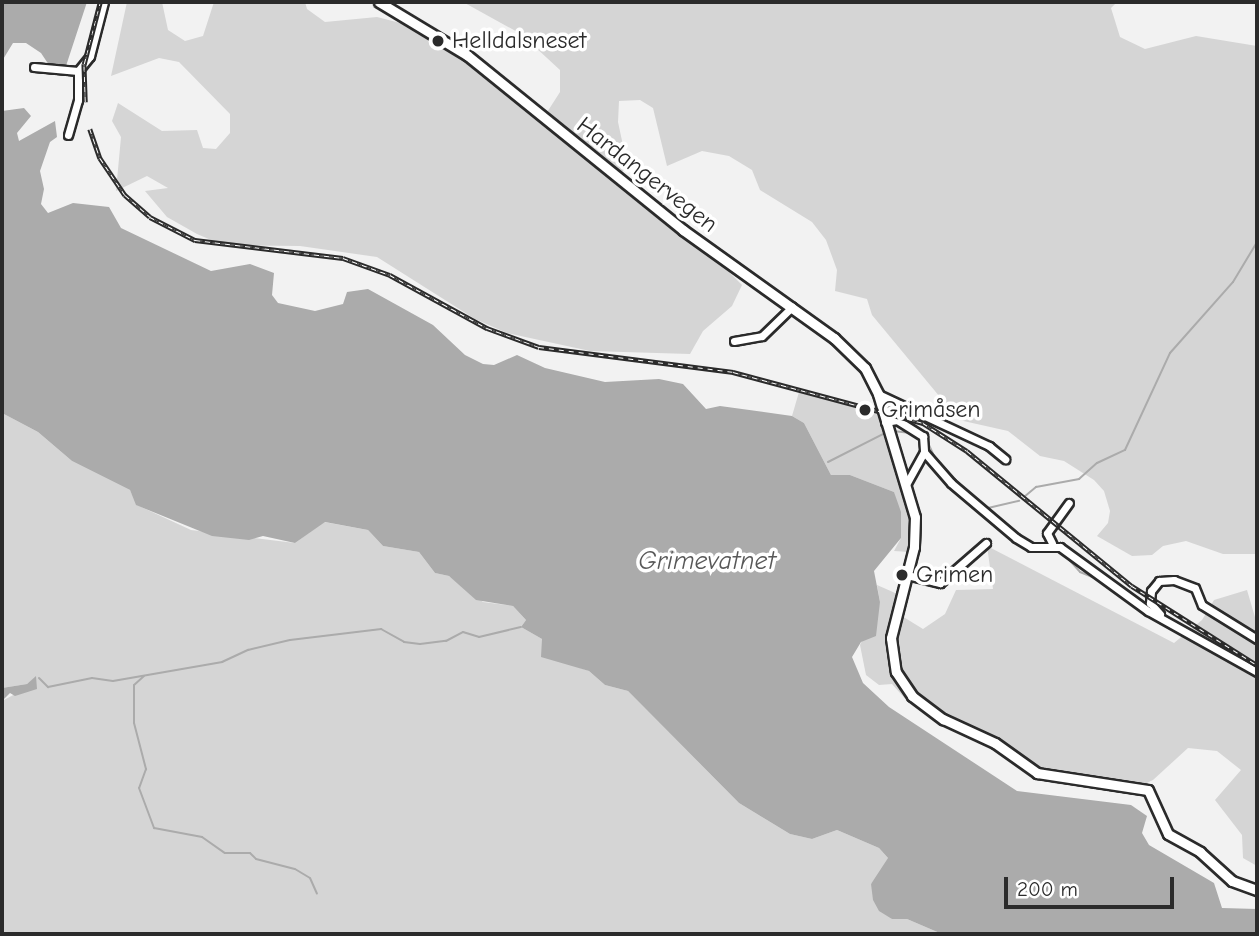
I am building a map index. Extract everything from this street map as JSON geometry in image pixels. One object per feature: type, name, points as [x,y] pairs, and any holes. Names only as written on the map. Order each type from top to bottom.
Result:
[{"type":"main road","name":"Hardangervegen","points":[[379,2],[467,55],[683,230],[792,307],[856,358],[878,394],[916,527],[891,648],[896,672],[919,703],[943,719],[986,737],[1037,773],[1143,788],[1155,798],[1168,834],[1200,852],[1232,881],[1257,890]]},
{"type":"street","points":[[68,135],[78,100],[78,71],[90,56],[104,2]]},
{"type":"street","points":[[34,67],[78,71]]},
{"type":"street","points":[[734,341],[762,336],[792,307]]},
{"type":"street","points":[[878,394],[989,446],[1005,460]]},
{"type":"street","points":[[887,429],[897,420],[915,427],[924,446],[951,484],[1007,532],[1031,547],[1053,544]]},
{"type":"street","points":[[906,485],[924,446]]},
{"type":"street","points":[[1069,503],[1047,533],[1053,544],[1161,616],[1257,672]]},
{"type":"street","points":[[906,575],[940,583],[986,543]]},
{"type":"street","points":[[1161,616],[1150,603],[1151,591],[1159,581],[1174,580],[1195,588],[1202,605],[1257,639]]},
{"type":"shaded area","points":[[127,2],[162,2],[168,30],[185,41],[203,36],[214,2],[305,2],[307,9],[325,22],[377,17],[412,26],[459,50],[544,117],[560,92],[560,70],[521,34],[463,2],[1117,2],[1111,8],[1120,37],[1145,49],[1196,36],[1257,46],[1257,554],[1223,554],[1186,541],[1163,546],[1152,555],[1132,556],[1097,536],[1108,523],[1110,511],[1104,491],[1094,480],[1064,461],[1040,456],[1008,431],[959,420],[872,315],[867,299],[835,291],[837,270],[826,240],[812,222],[760,190],[752,170],[729,156],[702,151],[667,166],[653,108],[640,100],[619,101],[618,122],[627,164],[618,179],[708,251],[742,285],[732,306],[703,331],[690,354],[590,351],[507,333],[475,319],[377,257],[300,246],[223,245],[197,234],[167,217],[145,191],[168,188],[147,176],[116,191],[121,137],[112,121],[118,103],[162,131],[197,130],[203,148],[216,149],[230,133],[230,114],[179,62],[159,58],[111,76]]},
{"type":"shaded area","points":[[799,392],[879,411],[911,508],[909,552],[894,551],[901,538],[894,492],[850,475],[831,475],[804,423],[792,416]]},
{"type":"shaded area","points":[[2,413],[38,432],[72,461],[130,490],[137,505],[191,530],[295,543],[324,522],[368,530],[383,546],[419,552],[435,573],[449,576],[483,602],[513,606],[526,620],[521,627],[542,639],[543,646],[566,663],[589,671],[605,685],[628,691],[739,803],[790,834],[812,839],[837,830],[879,848],[888,858],[887,866],[871,884],[892,919],[907,919],[942,934],[2,934],[2,701],[36,683],[36,677],[27,684],[2,688]]},
{"type":"shaded area","points":[[987,546],[1174,643],[1202,620],[1214,600],[1247,590],[1257,624],[1257,866],[1243,858],[1242,835],[1215,800],[1241,770],[1217,751],[1188,748],[1153,780],[1138,787],[1056,784],[1033,778],[977,738],[908,702],[892,684],[879,685],[866,675],[860,645],[880,602],[877,585],[902,596],[897,613],[923,629],[945,614],[956,590],[993,589]]},
{"type":"water","points":[[2,2],[87,2],[65,69],[51,68],[41,53],[26,43],[13,43],[2,61]]},
{"type":"water","name":"Grimevatnet","points":[[24,108],[31,116],[17,133],[19,141],[55,121],[57,137],[50,142],[40,171],[44,189],[41,204],[48,213],[73,203],[109,207],[121,228],[211,271],[250,264],[274,273],[272,295],[278,303],[315,311],[343,304],[347,292],[368,289],[433,325],[465,355],[483,364],[494,365],[517,355],[545,368],[605,382],[659,379],[683,384],[706,409],[720,406],[792,416],[804,423],[831,475],[850,475],[894,492],[901,512],[901,538],[874,571],[880,602],[876,636],[861,642],[852,657],[863,683],[889,707],[1017,791],[1131,805],[1147,816],[1142,833],[1149,845],[1214,883],[1222,908],[1257,909],[1257,934],[942,934],[907,919],[892,919],[879,911],[873,900],[871,884],[888,858],[879,848],[837,830],[812,839],[790,834],[739,803],[628,691],[605,685],[589,671],[541,657],[542,639],[521,627],[526,620],[513,606],[476,600],[449,576],[435,573],[419,552],[383,546],[368,530],[325,522],[295,543],[263,536],[249,540],[212,536],[136,505],[130,490],[72,461],[38,432],[2,413],[2,111]]},
{"type":"water","points":[[36,676],[37,689],[15,696],[10,693],[2,701],[2,688],[27,684]]},
{"type":"waterway","points":[[1024,497],[1036,487],[1079,479],[1097,463],[1125,450],[1170,353],[1233,282],[1257,242]]},
{"type":"waterway","points":[[893,431],[911,433]]},
{"type":"waterway","points":[[828,462],[887,432]]},
{"type":"waterway","points":[[928,443],[935,458],[970,495]]},
{"type":"waterway","points":[[988,508],[1019,501]]},
{"type":"waterway","points":[[1063,553],[1080,572],[1100,580]]},
{"type":"waterway","points":[[39,678],[48,687],[92,678],[113,681],[222,662],[248,650],[290,640],[381,629],[404,642],[420,644],[446,641],[463,632],[479,637],[521,627]]},
{"type":"waterway","points":[[1207,648],[1257,676]]},
{"type":"waterway","points":[[144,676],[134,685],[134,723],[146,769],[139,788],[154,828],[202,837],[225,853],[250,853],[256,859],[295,869],[310,878],[317,894]]},
{"type":"railway","points":[[85,102],[84,64],[100,2]]},
{"type":"railway","points":[[90,129],[100,158],[125,195],[150,217],[195,240],[343,258],[390,275],[487,328],[539,347],[733,372],[923,423],[967,451],[1132,586],[1257,665]]},
{"type":"place","name":"Helldalsneset","points":[[438,41]]},
{"type":"place","name":"Grimåsen","points":[[865,410]]},
{"type":"place","name":"Grimen","points":[[902,575]]}]
